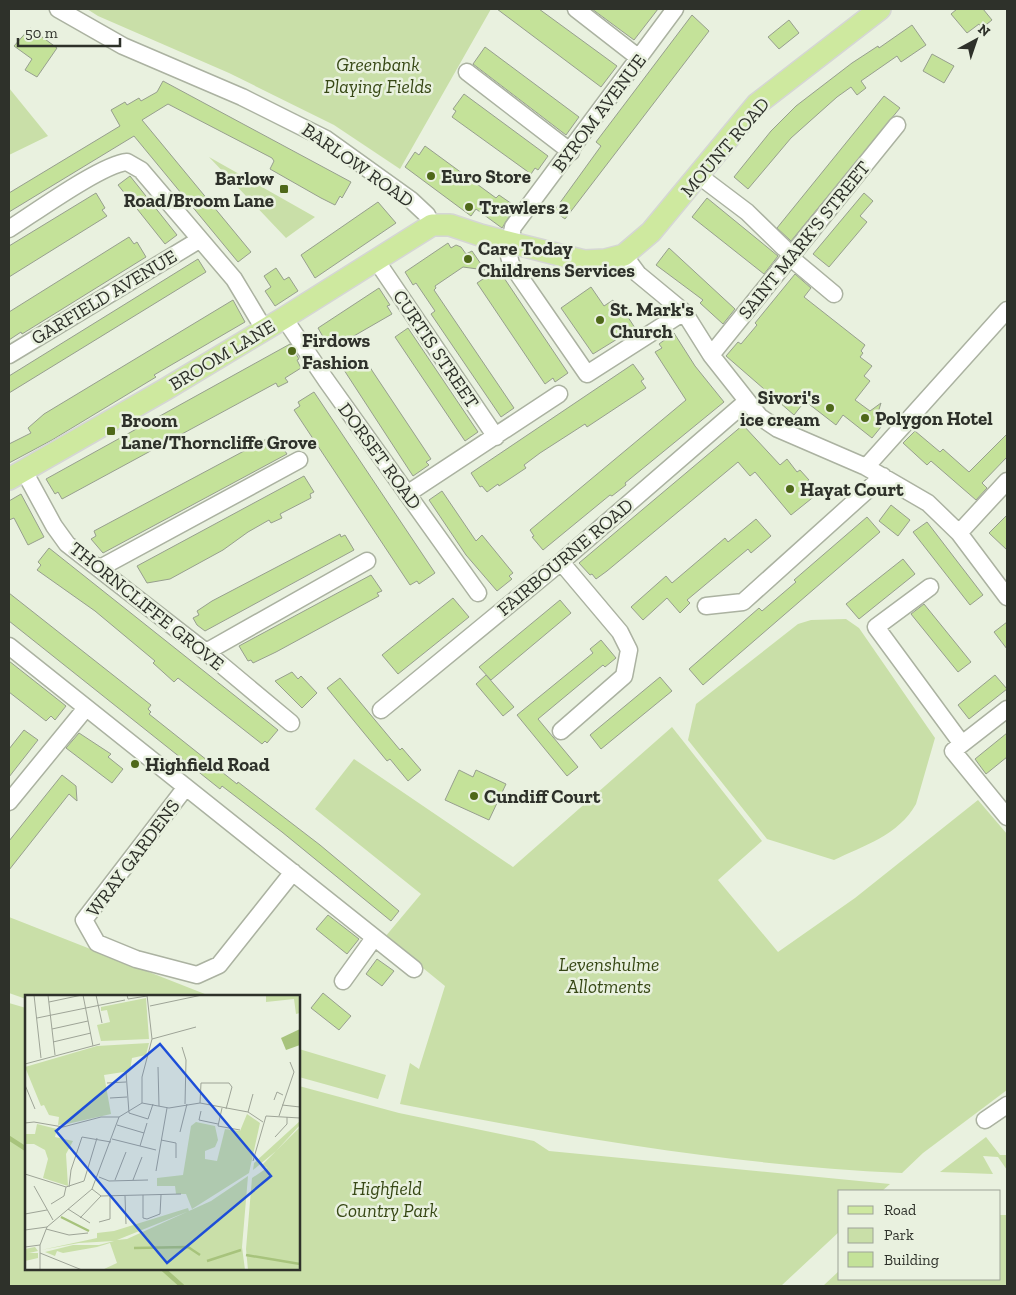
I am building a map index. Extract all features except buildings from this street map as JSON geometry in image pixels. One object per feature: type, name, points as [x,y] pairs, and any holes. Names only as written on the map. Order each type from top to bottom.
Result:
[{"type":"main road","name":"MOUNT ROAD","points":[[624,256],[651,232],[757,104],[880,9]]},
{"type":"main road","points":[[432,225],[450,225],[509,243],[584,261],[605,260],[624,256]]},
{"type":"main road","name":"BROOM LANE","points":[[17,475],[284,318],[432,225]]},
{"type":"street","name":"BARLOW ROAD","points":[[58,9],[123,46],[242,97],[326,139],[411,200],[427,215],[432,225]]},
{"type":"street","points":[[576,9],[639,58]]},
{"type":"street","name":"BYROM AVENUE","points":[[509,243],[513,227],[571,152],[675,9]]},
{"type":"street","points":[[467,72],[571,152]]},
{"type":"street","name":"SAINT MARK'S STREET","points":[[711,355],[787,253],[897,125]]},
{"type":"street","points":[[9,229],[113,165],[126,162],[141,170],[234,279],[264,329]]},
{"type":"street","points":[[698,175],[747,212],[787,253],[834,294]]},
{"type":"street","name":"GARFIELD AVENUE","points":[[9,355],[199,240]]},
{"type":"street","points":[[509,243],[508,252],[511,264],[587,374],[684,312]]},
{"type":"street","points":[[624,256],[638,274],[684,312],[711,355],[760,417],[778,429],[866,467],[928,503],[959,533],[1007,597]]},
{"type":"street","name":"CURTIS STREET","points":[[376,260],[496,437]]},
{"type":"street","points":[[866,467],[1007,310]]},
{"type":"street","name":"DORSET ROAD","points":[[284,318],[478,593]]},
{"type":"street","points":[[408,494],[559,394]]},
{"type":"street","name":"FAIRBOURNE ROAD","points":[[381,710],[561,562],[747,401]]},
{"type":"street","points":[[100,568],[299,460]]},
{"type":"street","name":"THORNCLIFFE GROVE","points":[[17,475],[67,544],[206,652],[291,722]]},
{"type":"street","points":[[706,606],[743,602],[883,476]]},
{"type":"street","points":[[959,533],[1007,481]]},
{"type":"street","points":[[206,652],[366,561]]},
{"type":"street","points":[[561,562],[620,632],[629,650],[624,676],[561,731]]},
{"type":"street","points":[[930,587],[876,627],[1007,817]]},
{"type":"street","points":[[9,646],[414,969]]},
{"type":"street","points":[[9,802],[86,708]]},
{"type":"street","points":[[958,747],[1007,708]]},
{"type":"street","name":"WRAY GARDENS","points":[[186,787],[84,920],[97,943],[136,959],[197,975],[219,965],[293,872]]},
{"type":"street","points":[[343,981],[374,938]]},
{"type":"street","points":[[985,1120],[1007,1105]]},
{"type":"green space","name":"Greenbank Playing Fields","points":[[87,9],[491,9],[400,169],[334,125],[229,73],[98,16]]},
{"type":"green space","points":[[9,88],[48,136],[9,155]]},
{"type":"green space","points":[[209,157],[315,217],[286,238]]},
{"type":"green space","points":[[846,619],[859,628],[935,738],[916,804],[909,815],[890,832],[880,838],[834,860],[767,839],[688,740],[696,704],[798,624],[811,620]]},
{"type":"green space","name":"Levenshulme Allotments","points":[[672,727],[762,841],[718,880],[778,952],[855,898],[978,800],[1007,834],[1007,1090],[923,1153],[902,1173],[775,1163],[650,1148],[525,1128],[400,1104],[410,1063],[419,1069],[445,986],[385,937],[421,894],[315,809],[354,759],[513,867]]},
{"type":"green space","points":[[9,917],[207,995],[25,995],[25,999],[9,993]]},
{"type":"green space","name":"Highfield Country Park","points":[[9,1003],[25,1008],[25,1270],[300,1270],[300,1086],[399,1113],[534,1141],[549,1151],[890,1184],[883,1190],[838,1190],[838,1233],[781,1286],[9,1286]]},
{"type":"green space","points":[[300,1049],[386,1075],[378,1099],[300,1077]]},
{"type":"green space","points":[[986,1137],[1000,1155],[1007,1155],[1007,1170],[998,1157],[983,1156],[993,1174],[940,1172]]},
{"type":"green space","points":[[1001,1215],[1007,1215],[1007,1286],[823,1286],[838,1272],[838,1280],[1001,1280]]},
{"type":"waterway","points":[[9,1138],[25,1148]]},
{"type":"waterway","points":[[164,1270],[182,1286]]},
{"type":"place","name":"Euro Store","points":[[431,176]]},
{"type":"place","name":"Barlow Road/Broom Lane","points":[[284,189]]},
{"type":"place","name":"Trawlers 2","points":[[469,207]]},
{"type":"place","name":"Care Today Childrens Services","points":[[468,259]]},
{"type":"place","name":"St. Mark's Church","points":[[600,320]]},
{"type":"place","name":"Firdows Fashion","points":[[292,351]]},
{"type":"place","name":"Sivori's ice cream","points":[[830,408]]},
{"type":"place","name":"Polygon Hotel","points":[[865,418]]},
{"type":"place","name":"Broom Lane/Thorncliffe Grove","points":[[111,431]]},
{"type":"place","name":"Hayat Court","points":[[790,489]]},
{"type":"place","name":"Highfield Road","points":[[135,764]]},
{"type":"place","name":"Cundiff Court","points":[[474,796]]}]
